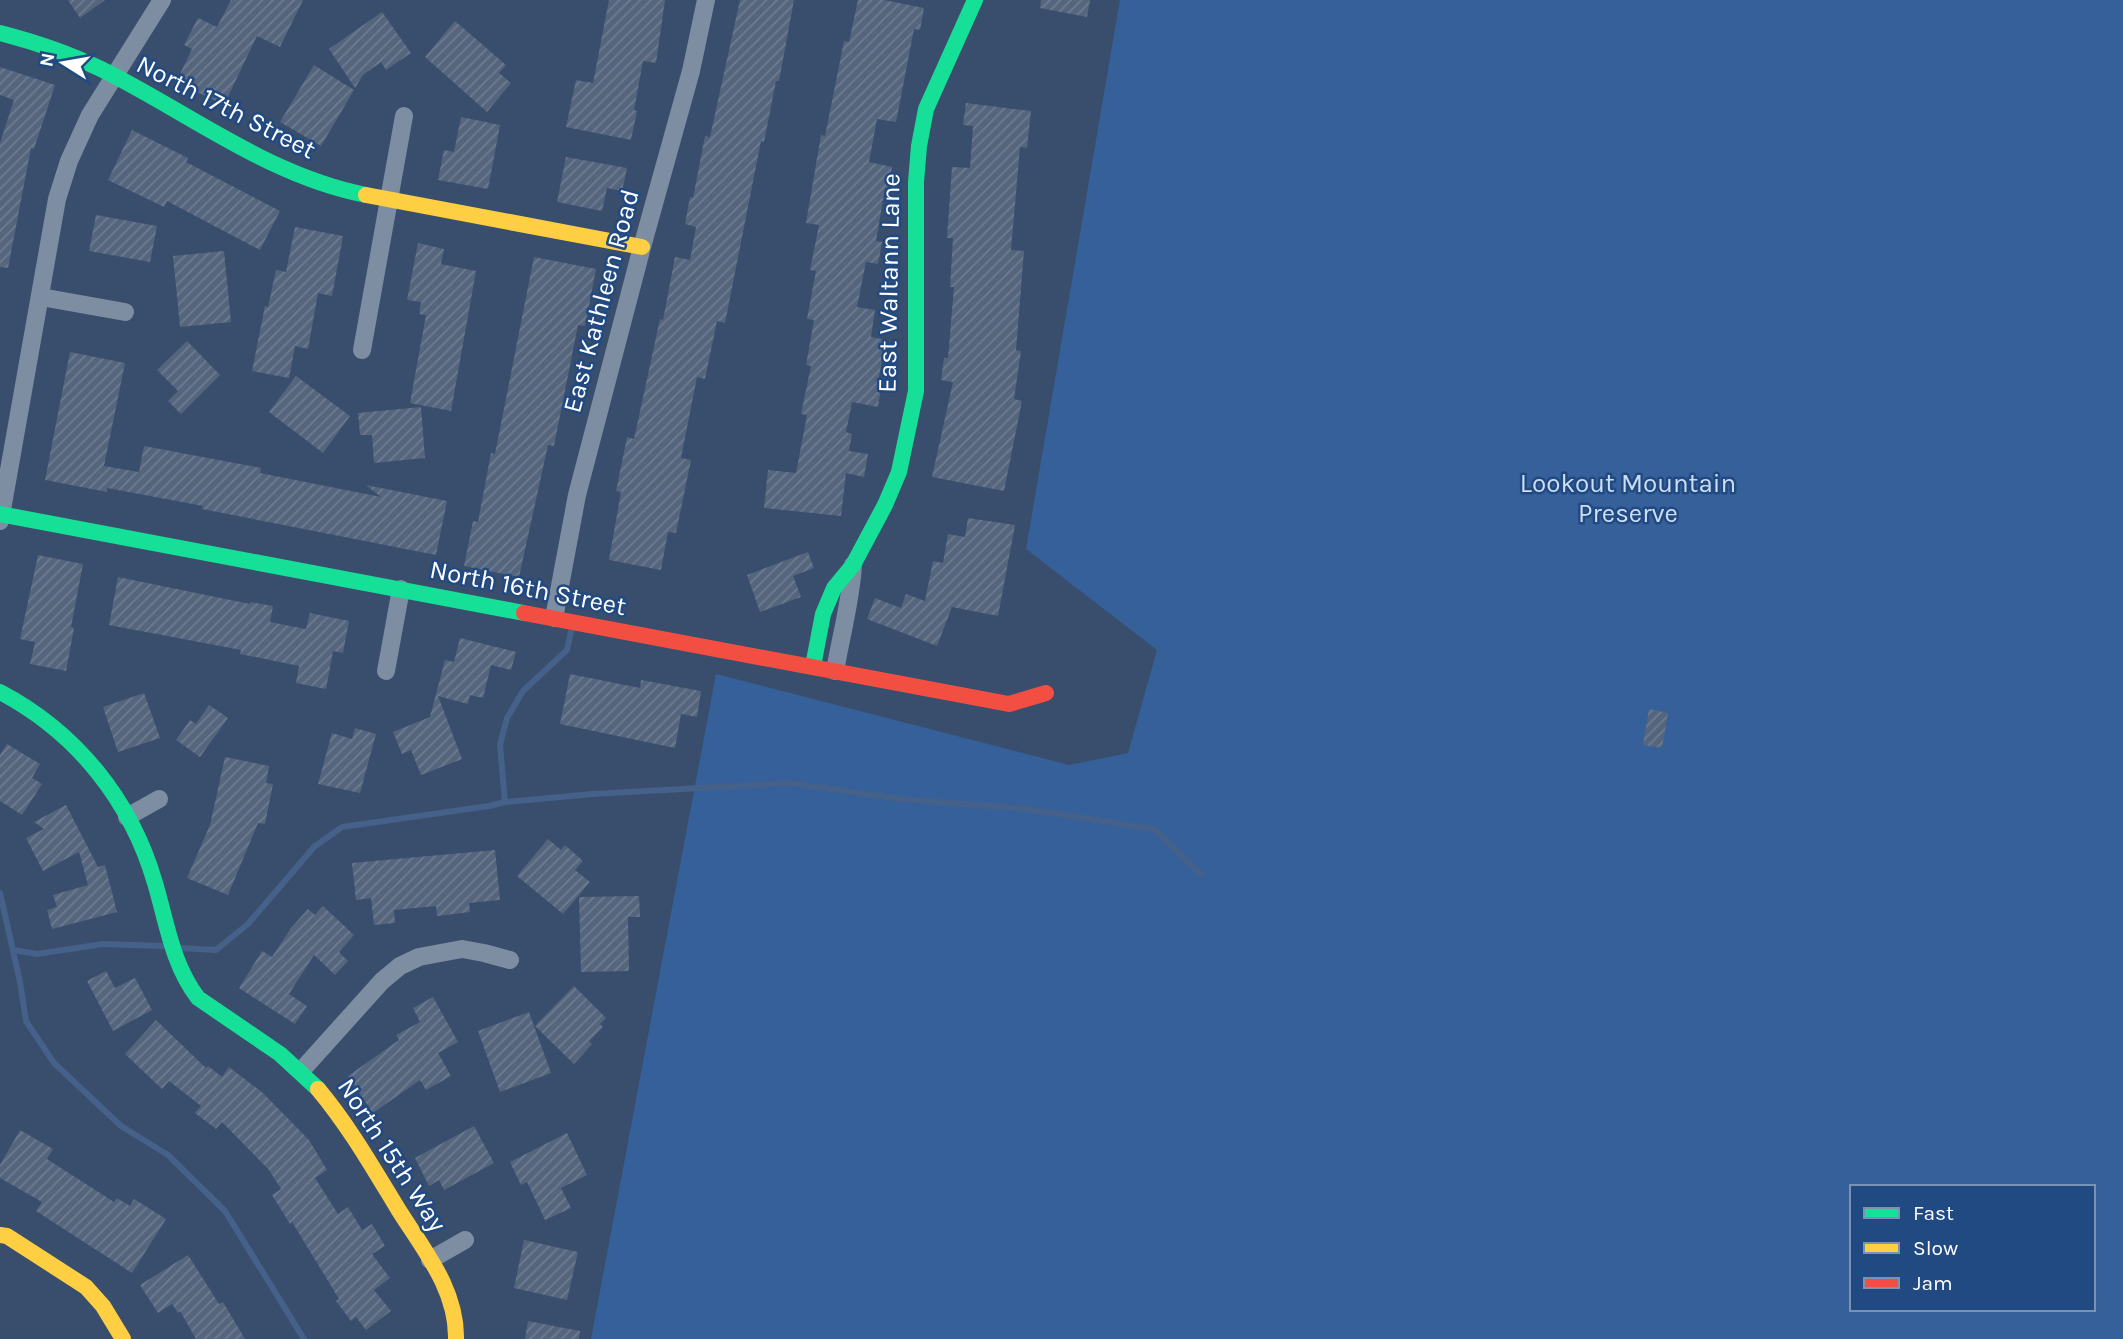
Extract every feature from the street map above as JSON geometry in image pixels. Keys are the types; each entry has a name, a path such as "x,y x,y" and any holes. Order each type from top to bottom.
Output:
{"street":[{"path":"0,516 57,199 69,161 90,115 162,0"},
{"name":"East Kathleen Road","path":"554,618 577,495 691,71 706,0"},
{"name":"East Waltann Lane","path":"813,666 823,614 829,599 834,588 853,565 899,472 916,391 916,182 919,146 926,109 975,0"},
{"name":"North 17th Street","path":"0,33 45,45 114,77 272,164 356,193 642,247"},
{"path":"362,350 404,116"},
{"path":"41,297 125,312"},
{"name":"North 16th Street","path":"0,516 1009,704 1046,693"},
{"name":"East Waltann Lane","path":"835,671 851,591 853,565"},
{"path":"386,671 401,589"},
{"path":"829,599 848,601"},
{"path":"818,639 839,642"},
{"name":"North 15th Way","path":"0,692 22,702 54,727 83,755 127,817 154,879 185,979 198,998 272,1047 328,1099 359,1143 430,1261 465,1240"},
{"path":"127,817 159,799"},
{"path":"301,1072 382,981 400,966 419,957 462,950 510,960"},
{"path":"0,1235 7,1236 86,1287 103,1306 123,1339"},
{"path":"430,1261 444,1284 457,1321 456,1339"}],"green space":[{"name":"Lookout Mountain Preserve","path":"1120,0 2123,0 2123,1339 591,1339 716,674 1069,765 1128,753 1157,650 1026,549"}],"building":[{"path":"68,0 105,0 80,18"},
{"path":"231,0 303,0 280,47 257,36 224,105 176,82 192,49 184,45 198,18 217,27"},
{"path":"609,0 665,0 656,63 643,61 631,140 566,127 576,80 593,83"},
{"path":"740,0 794,0 779,81 776,81 764,142 761,141 725,323 717,321 705,379 697,377 681,458 691,460 676,533 668,532 661,570 609,560 621,492 616,491 627,437 634,439 660,319 663,320 675,257 690,260 696,227 685,224 690,197 693,198 705,136 710,137"},
{"path":"858,0 884,0 924,8 920,30 914,29 896,122 877,119 869,162 892,167 888,189 885,188 876,241 882,242 878,264 866,262 857,307 875,310 871,337 886,340 877,387 881,388 878,407 852,402 846,432 852,434 849,451 868,454 864,477 846,473 841,516 764,508 768,470 796,473 807,415 801,414 811,366 806,365 814,320 807,319 816,271 810,270 819,225 806,223 821,135 825,136 844,41 849,42"},
{"path":"1041,0 1090,0 1087,17 1040,8"},
{"path":"382,12 411,53 386,70 381,62 363,75 355,88 329,49"},
{"path":"455,21 506,65 499,73 511,83 487,112 425,57"},
{"path":"314,65 354,90 321,146 280,122"},
{"path":"0,67 55,85 34,149 31,148 8,268 0,267 0,143 14,100 0,95"},
{"path":"966,103 1031,111 1027,148 1020,147 1011,250 1024,251 1016,350 1021,351 1014,399 1022,401 1004,491 932,477 953,382 941,380 944,358 948,358 954,287 950,287 953,238 947,238 952,167 970,168 973,126 963,125"},
{"path":"461,117 500,125 488,189 438,180 444,150 454,152"},
{"path":"132,130 188,158 186,162 280,211 260,250 167,201 164,207 108,180"},
{"path":"566,157 627,168 622,191 607,188 602,211 557,202"},
{"path":"96,215 157,226 150,262 89,251"},
{"path":"295,227 343,236 332,296 318,293 308,349 295,346 289,378 252,371 265,306 268,307 276,270 286,272"},
{"path":"418,243 444,249 441,264 476,271 451,411 410,403 426,315 419,314 421,302 407,300"},
{"path":"224,251 231,322 180,327 173,256"},
{"path":"534,257 596,269 585,326 578,325 554,446 548,445 519,577 464,566 473,521 478,522 491,453 495,454"},
{"path":"187,341 220,375 181,414 168,401 178,391 157,370"},
{"path":"70,352 125,363 104,466 139,472 144,446 261,468 260,473 381,497 366,485 447,501 436,555 202,509 203,506 107,488 107,492 45,480"},
{"path":"296,376 350,416 323,453 269,412"},
{"path":"421,407 425,458 374,463 372,435 360,435 358,413"},
{"path":"968,518 1015,525 998,616 952,607 937,646 867,619 875,598 901,608 906,594 925,601 933,561 943,563 948,534 965,537"},
{"path":"808,552 814,568 793,576 801,597 760,612 747,575"},
{"path":"38,555 83,564 66,671 30,664 35,642 20,639"},
{"path":"118,577 250,604 273,606 270,622 306,629 310,613 349,621 343,653 333,651 326,689 296,683 299,666 240,654 241,650 109,625"},
{"path":"460,638 516,652 511,670 491,665 483,698 470,695 468,704 438,696 462,759 421,775 411,750 402,754 393,732 430,717 445,660 454,662"},
{"path":"570,674 640,688 641,680 701,691 697,717 681,714 675,748 560,724"},
{"path":"144,693 160,738 118,752 103,707"},
{"path":"209,705 228,718 200,757 176,740 190,720 196,724"},
{"path":"1649,709 1668,713 1662,748 1643,745"},
{"path":"355,728 376,734 360,793 318,784 332,733 352,739"},
{"path":"7,744 40,764 32,778 42,784 22,815 0,801 0,755"},
{"path":"225,757 269,766 266,783 273,784 265,824 258,823 228,895 187,878 210,825"},
{"path":"66,805 98,867 105,865 117,912 52,929 47,910 57,907 53,895 88,885 79,852 43,871 26,838 44,829 34,822"},
{"path":"548,839 561,850 565,845 583,861 575,870 590,882 563,914 517,876"},
{"path":"495,850 500,900 469,903 470,912 437,916 436,906 394,910 395,923 374,925 371,898 356,900 352,863"},
{"path":"639,896 640,917 628,917 629,971 581,972 579,897"},
{"path":"323,906 354,935 339,952 348,961 335,975 314,955 289,994 307,1006 295,1024 239,988 262,951 272,957 291,928 308,909 315,915"},
{"path":"106,971 115,988 135,978 152,1010 113,1031 87,981"},
{"path":"574,986 606,1018 600,1024 603,1027 589,1041 592,1044 574,1064 535,1026"},
{"path":"433,997 458,1042 438,1053 451,1076 426,1090 420,1080 373,1113 348,1076 399,1040 396,1035 420,1022 413,1008"},
{"path":"529,1012 551,1073 500,1092 478,1031"},
{"path":"156,1020 206,1068 208,1066 222,1077 229,1067 263,1093 309,1140 327,1170 315,1178 338,1214 348,1207 362,1230 372,1224 385,1246 372,1254 390,1278 374,1290 391,1311 366,1330 356,1317 351,1321 336,1301 339,1299 292,1222 290,1224 272,1195 281,1189 269,1170 222,1122 216,1129 195,1113 201,1106 169,1081 162,1089 125,1054"},
{"path":"474,1126 494,1163 444,1190 439,1180 429,1186 415,1158"},
{"path":"20,1130 53,1149 47,1159 114,1202 117,1198 130,1206 134,1199 166,1219 132,1273 36,1211 42,1202 0,1178 0,1165"},
{"path":"567,1133 587,1175 561,1188 571,1208 545,1220 527,1182 521,1185 510,1162"},
{"path":"524,1240 578,1252 567,1300 514,1288"},
{"path":"188,1255 219,1304 223,1302 245,1339 196,1339 180,1311 178,1313 172,1304 158,1313 140,1285"},
{"path":"528,1321 580,1331 579,1339 525,1339"}],"waterway":[{"path":"505,802 500,745 507,718 523,691 567,650 572,627"},
{"path":"180,948 216,950 248,924 314,847 342,827 505,802 593,794 790,783 900,799 1026,809 1154,829 1201,875"},
{"path":"0,893 26,1021 54,1063 121,1126 168,1155 225,1211 304,1339"},
{"path":"13,950 37,954 103,944 166,946"}],"traffic: fast":[{"path":"813,666 823,614 834,588 853,565 899,472 916,391 916,182 919,146 926,109 975,0"},
{"path":"0,33 51,48 101,69 229,141 295,173 366,195"},
{"path":"0,514 524,613"},
{"path":"0,692 53,727 97,771 115,797 145,853 176,957 198,998 280,1054 318,1089"}],"traffic: slow":[{"path":"366,195 642,247"},
{"path":"318,1089 360,1148 437,1270 451,1303 456,1339"},
{"path":"0,1235 7,1236 86,1287 103,1306 123,1339"}],"traffic: jam":[{"path":"524,613 1009,704 1046,693"}]}
